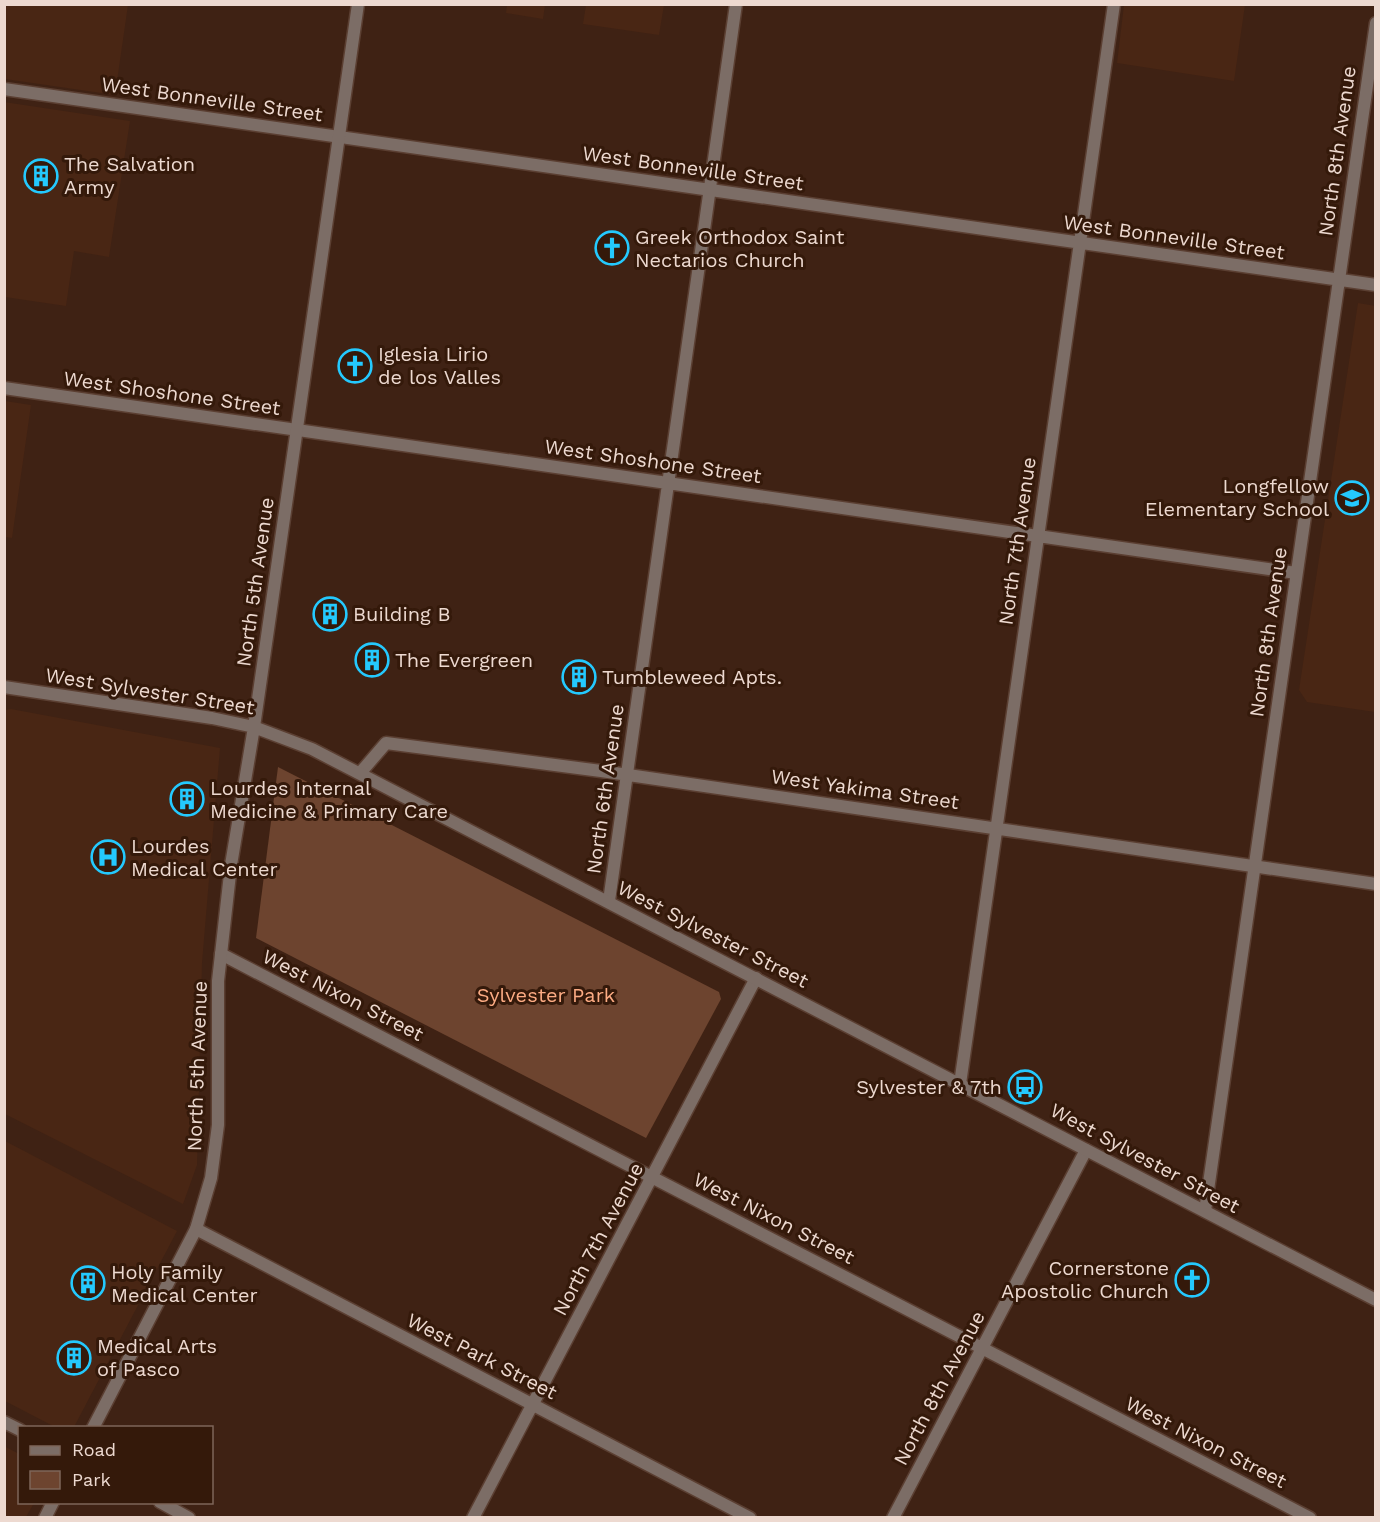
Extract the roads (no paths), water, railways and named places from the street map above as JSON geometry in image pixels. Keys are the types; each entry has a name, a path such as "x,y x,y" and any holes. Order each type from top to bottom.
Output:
{"street":[{"name":"North 5th Avenue","path":"94,1426 196,1229 211,1179 218,1125 221,954 231,865 254,727 358,4"},
{"name":"North 6th Avenue","path":"609,901 736,4"},
{"name":"North 7th Avenue","path":"960,1084 1114,4"},
{"name":"North 8th Avenue","path":"1205,1211 1376,23"},
{"name":"West Bonneville Street","path":"4,89 1376,285"},
{"name":"West Shoshone Street","path":"4,388 1296,573"},
{"name":"West Sylvester Street","path":"4,687 212,718 254,727 312,749 361,772 1376,1300"},
{"name":"West Yakima Street","path":"361,772 386,743 627,774 1376,884"},
{"name":"West Nixon Street","path":"221,954 1310,1518"},
{"name":"North 7th Avenue","path":"473,1518 756,978"},
{"name":"North 8th Avenue","path":"893,1518 1086,1150"},
{"name":"West Park Street","path":"196,1229 750,1518"},
{"path":"4,1422 18,1429"},
{"path":"45,1518 52,1504"},
{"path":"162,1504 189,1518"}],"place":[{"name":"The Salvation Army","path":"41,176"},
{"name":"Greek Orthodox Saint Nectarios Church","path":"612,248"},
{"name":"Iglesia Lirio de los Valles","path":"355,366"},
{"name":"Longfellow Elementary School","path":"1352,498"},
{"name":"Building B","path":"330,614"},
{"name":"The Evergreen","path":"372,660"},
{"name":"Tumbleweed Apts.","path":"579,677"},
{"name":"Lourdes Internal Medicine & Primary Care","path":"187,799"},
{"name":"Lourdes Medical Center","path":"108,857"},
{"name":"Sylvester & 7th","path":"1025,1087"},
{"name":"Cornerstone Apostolic Church","path":"1192,1280"},
{"name":"Holy Family Medical Center","path":"88,1283"},
{"name":"Medical Arts of Pasco","path":"74,1358"}],"park label":[{"name":"Sylvester Park","path":"546,995"}]}
